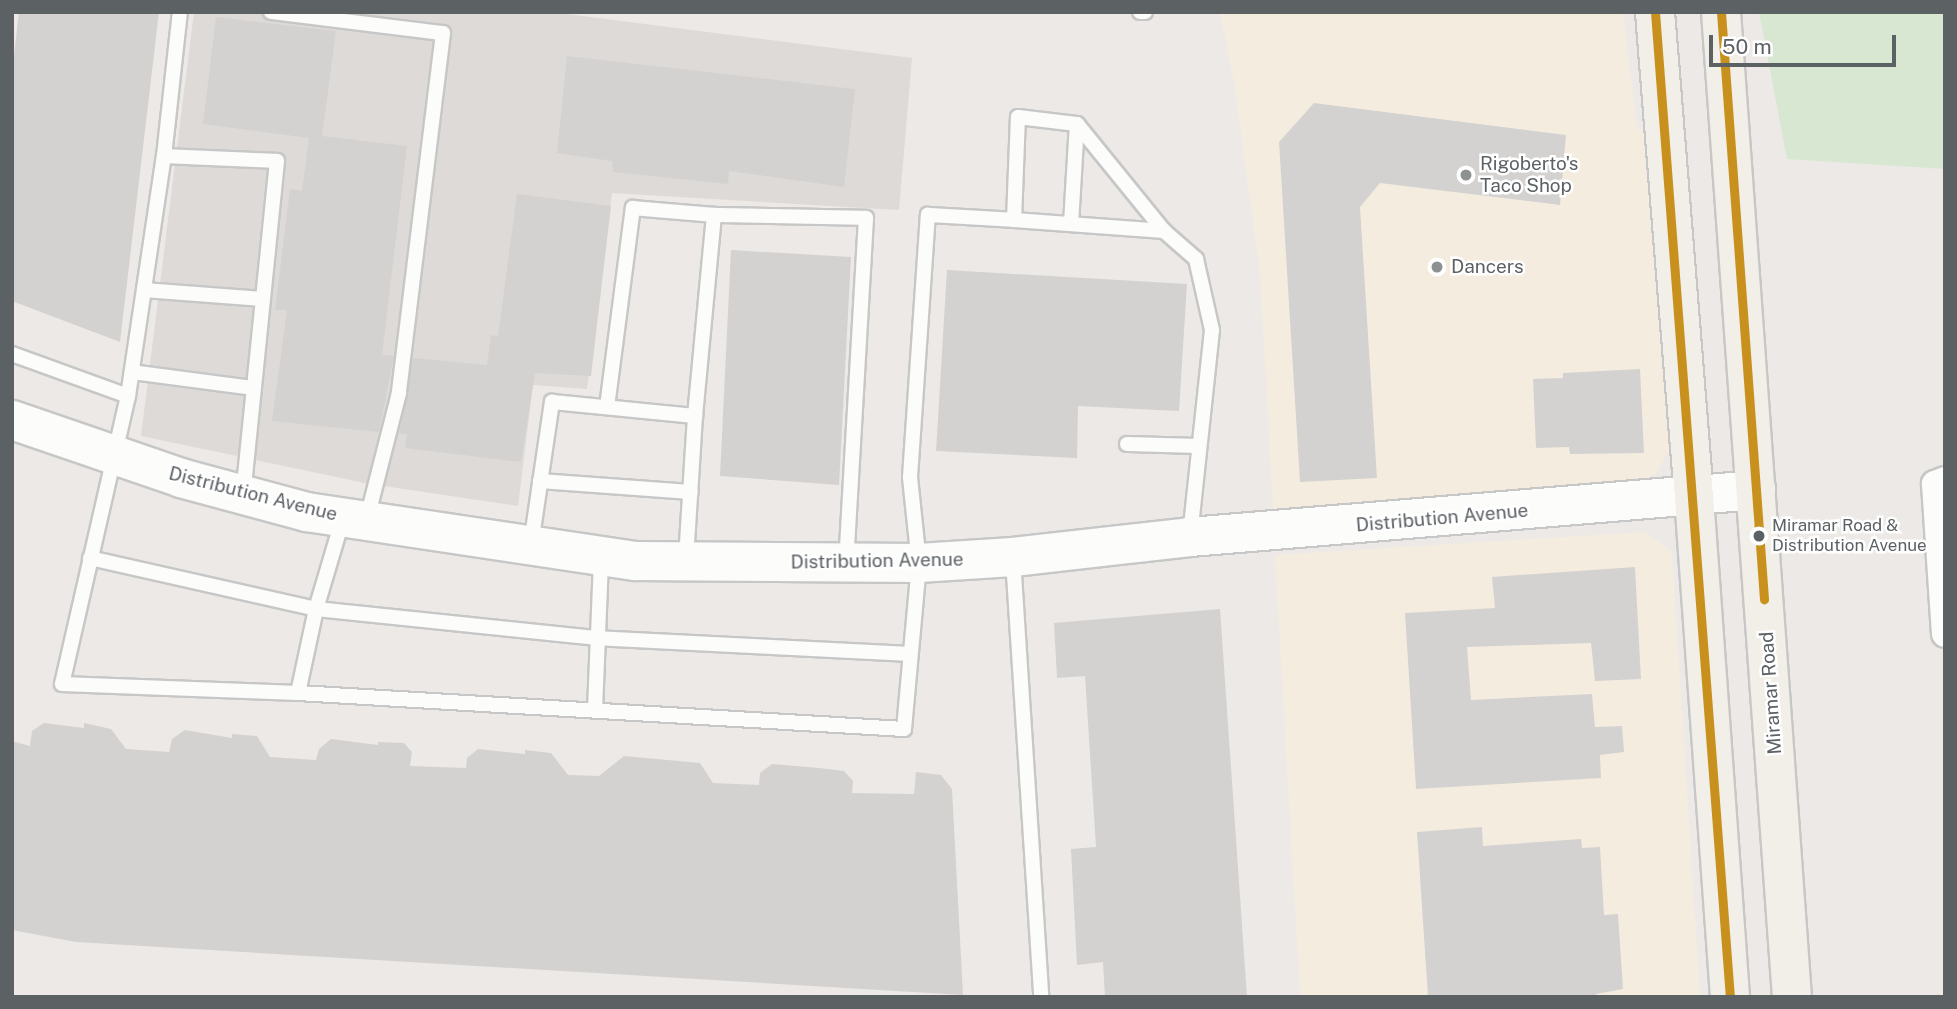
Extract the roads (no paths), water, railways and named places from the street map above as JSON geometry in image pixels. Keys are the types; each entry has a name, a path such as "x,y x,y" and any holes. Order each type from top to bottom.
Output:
{"main road":[{"path":"1655,12 1730,997"},
{"name":"Miramar Road","path":"1721,12 1792,997"}],"street":[{"name":"Distribution Avenue","path":"12,421 243,495 307,512 635,561 919,563 1013,557 1190,537 1756,490"},
{"path":"1945,480 1935,484 1945,634"}],"lane":[{"path":"180,12 164,156 128,396 62,684 298,693 904,729 919,563 910,477 928,215 1164,231"},
{"path":"271,12 443,33 399,393 355,519 316,609 298,693"},
{"path":"1014,220 1018,117 1077,124 1164,231 1196,259 1212,330 1190,537"},
{"path":"1071,224 1077,124"},
{"path":"164,156 277,161 243,495"},
{"path":"607,407 633,208 714,215 866,218 845,563"},
{"path":"686,561 695,416 714,215"},
{"path":"144,290 263,299"},
{"path":"12,354 128,396"},
{"path":"132,372 254,388"},
{"path":"531,545 552,402 695,416"},
{"path":"1127,444 1199,446"},
{"path":"540,481 691,492"},
{"path":"595,710 596,638 602,555"},
{"path":"1013,557 1041,997"},
{"path":"90,558 316,609 596,638 909,654"}],"place":[{"name":"Rigoberto's Taco Shop","path":"1466,175"},
{"name":"Dancers","path":"1437,267"},
{"name":"Miramar Road & Distribution Avenue","path":"1759,536"}]}
